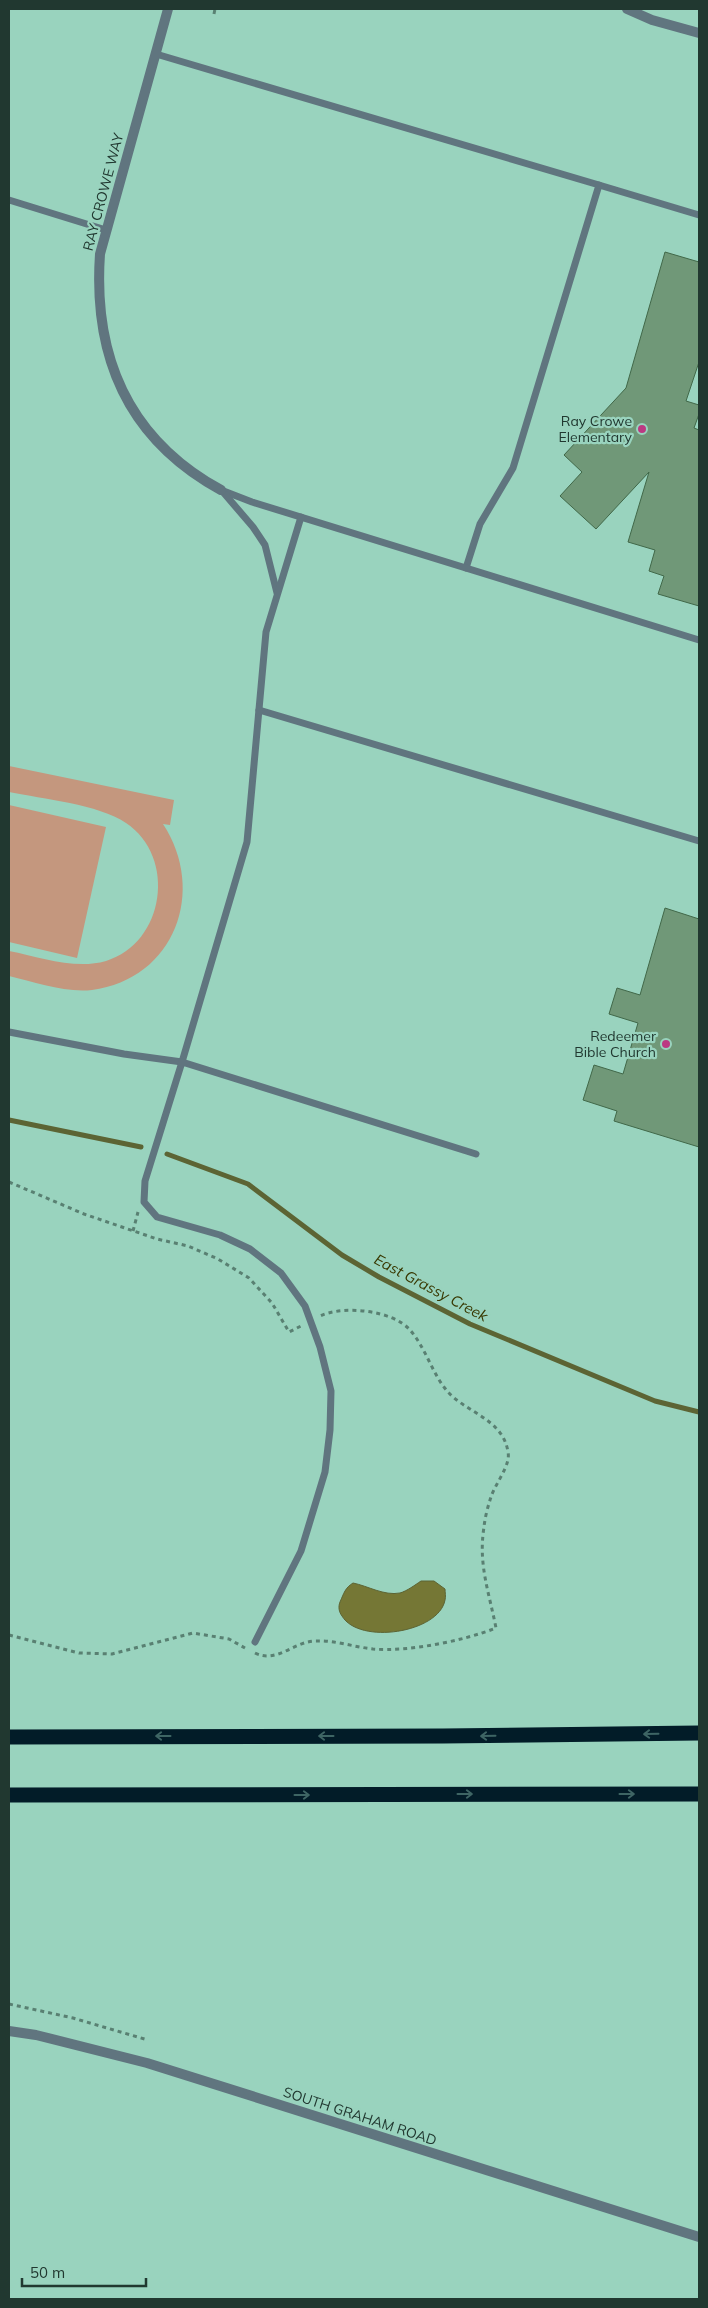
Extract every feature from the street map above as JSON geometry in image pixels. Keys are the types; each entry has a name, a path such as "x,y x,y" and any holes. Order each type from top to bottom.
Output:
{"highway":[{"path":"9,1737 443,1736 699,1733"},
{"path":"9,1795 699,1794"},
{"path":"9,1801 273,1795"}],"street":[{"name":"RAY CROWE WAY","path":"168,9 106,230 100,254 98,285 104,339 118,383 149,431 166,451 186,469 220,490"},
{"path":"627,9 652,20 699,33"},
{"name":"SOUTH GRAHAM ROAD","path":"9,2031 36,2035 147,2063 699,2237"}],"lane":[{"path":"156,54 699,215"},
{"path":"466,568 480,524 513,468 599,185"},
{"path":"9,200 106,230"},
{"path":"220,490 301,518 699,640"},
{"path":"220,490 245,517 265,545 277,594"},
{"path":"255,1642 301,1550 325,1472 330,1430 331,1391 320,1347 305,1306 281,1273 250,1249 220,1235 157,1217 144,1202 145,1181 247,842 265,641 277,594 301,518"},
{"path":"258,710 699,841"},
{"path":"9,1032 124,1054 182,1062 476,1154"}],"path":[{"path":"214,14 215,9"},
{"path":"9,1182 56,1203 133,1231 188,1246 218,1259 249,1278 272,1303 289,1332 324,1314 363,1309 388,1316 409,1329 448,1392 491,1422 504,1439 508,1452 508,1463 500,1475 491,1496 484,1527 482,1556 486,1588 496,1628 479,1634 430,1645 375,1649 316,1641 301,1643 272,1657 262,1656 229,1640 193,1633 112,1654 79,1653 9,1635"},
{"path":"133,1231 138,1212 144,1202"},
{"path":"9,2004 73,2018 148,2040"}],"shaded area":[{"path":"9,766 174,800 170,825 163,824 176,850 182,877 182,903 175,928 163,950 144,969 121,982 82,991 40,984 9,976 9,951 58,962 82,964 106,961 126,951 141,937 152,918 157,898 158,877 153,856 142,838 126,823 114,816 86,807 9,792"},
{"path":"9,805 106,827 77,958 9,942"},
{"path":"421,1581 434,1581 445,1589 445,1599 440,1611 429,1620 414,1627 398,1631 380,1632 364,1630 351,1625 340,1613 340,1602 346,1589 353,1583 394,1594 405,1591"}],"building":[{"name":"Ray Crowe Elementary","path":"665,252 699,262 699,362 686,401 699,405 699,414 694,428 699,430 699,606 658,594 664,576 649,571 655,550 628,542 649,472 596,529 560,496 582,472 564,455 626,388"},
{"name":"Redeemer Bible Church","path":"665,908 699,919 699,1147 614,1121 617,1111 583,1100 594,1065 623,1074 638,1023 609,1014 617,988 640,995"}],"waterway":[{"name":"East Grassy Creek","path":"9,1120 141,1147"},
{"name":"East Grassy Creek","path":"167,1154 248,1184 342,1255 379,1277 470,1324 655,1401 699,1412"}],"place":[{"name":"Ray Crowe Elementary","path":"642,429"},
{"name":"Redeemer Bible Church","path":"666,1044"}]}
